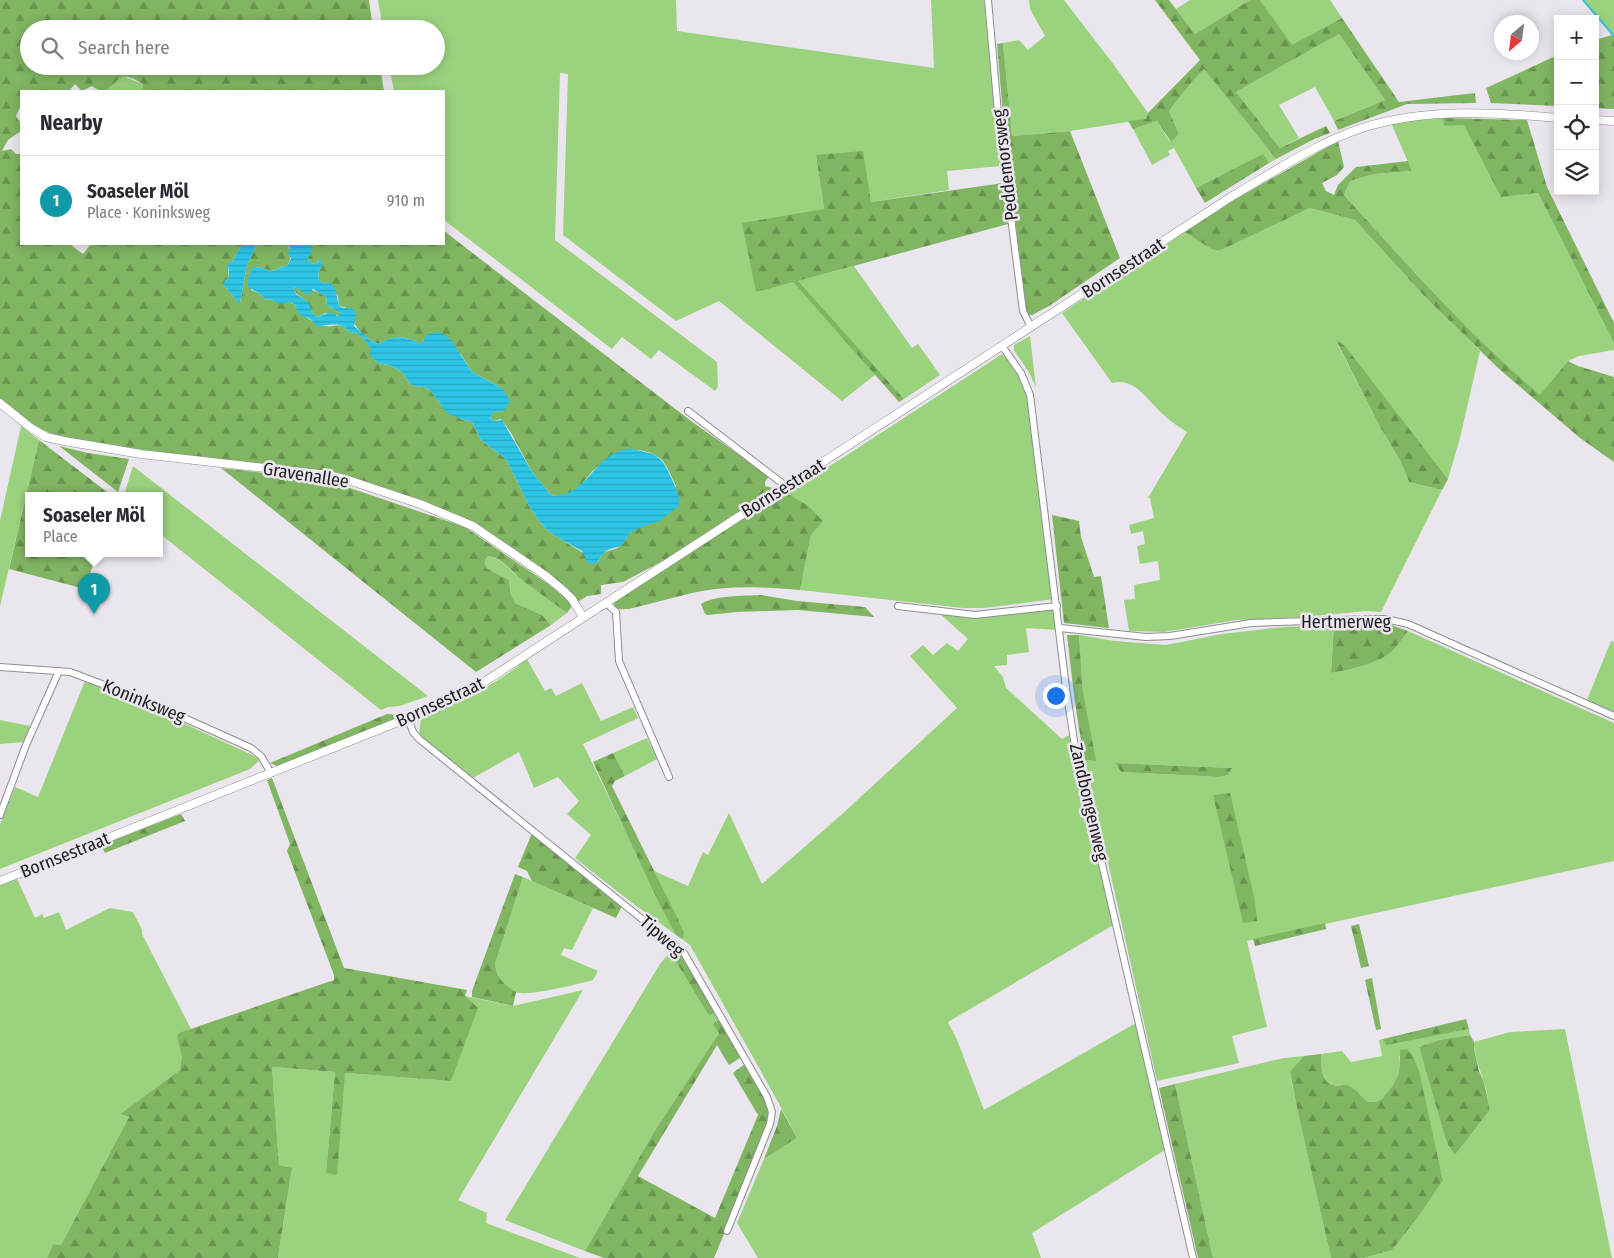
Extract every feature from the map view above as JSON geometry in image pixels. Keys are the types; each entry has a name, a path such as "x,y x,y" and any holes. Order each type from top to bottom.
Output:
{"street":[{"name":"Peddemorsweg","path":"988,0 999,124 1023,311 1031,327"},
{"name":"Bornsestraat","path":"0,881 408,718 478,686 738,516 787,487 1234,194 1285,165 1335,140 1389,121 1441,114 1465,113 1554,118"},
{"path":"1599,120 1614,121"},
{"name":"Zandbongenweg","path":"1002,346 1021,373 1030,395 1075,747 1193,1258"},
{"name":"Gravenallee","path":"0,403 31,428 46,437 141,454 328,475 420,504 481,531 546,576 568,595 584,617"},
{"path":"688,411 787,487"},
{"path":"606,603 616,612 619,661 669,777"},
{"path":"898,606 975,615 1057,606"},
{"name":"Hertmerweg","path":"1060,628 1146,637 1170,636 1251,624 1386,619 1408,624 1614,716"},
{"name":"Koninksweg","path":"0,667 70,672 142,699 251,748 261,756 271,773"},
{"path":"0,814 26,745 59,671"},
{"name":"Tipweg","path":"408,718 419,739 684,953 766,1097 772,1112 770,1124 727,1231"}],"green space":[{"path":"0,0 369,0 372,20 20,20 20,75 381,75 384,90 142,90 143,84 130,78 122,77 107,90 98,90 92,86 81,90 75,84 70,90 20,90 20,107 16,116 20,122 20,132 8,140 2,151 11,149 16,154 20,154 20,245 71,245 83,254 90,245 242,245 233,261 229,264 229,278 225,281 224,286 240,303 247,265 257,245 288,245 291,254 288,265 272,271 257,267 251,290 259,293 265,299 290,302 307,318 320,325 340,325 349,332 360,335 372,349 370,354 378,363 389,365 402,372 410,384 430,390 442,406 461,419 472,422 481,440 506,459 529,506 548,531 598,562 605,552 616,549 635,529 658,522 676,486 668,468 661,459 647,452 629,451 597,467 573,492 560,496 551,495 532,472 511,433 501,419 494,421 490,417 494,412 504,411 500,387 472,372 455,348 424,339 421,345 400,337 378,344 371,341 361,333 345,307 339,306 338,296 328,282 324,284 318,279 322,266 319,258 318,262 313,264 307,259 311,245 445,245 445,232 691,421 769,476 765,486 776,489 727,519 687,548 623,582 601,585 601,594 587,596 578,602 567,588 473,522 461,516 335,474 107,447 58,437 31,424 0,399"},
{"path":"378,0 676,0 677,31 934,68 931,0 984,0 1001,166 947,171 949,190 871,202 816,156 824,209 793,282 876,374 842,401 719,301 676,321 563,235 568,74 560,73 555,240 717,362 718,387 715,391 659,350 651,359 622,337 612,349 445,221 445,90 394,90 391,75 445,75 445,20 381,20"},
{"path":"1029,0 1064,0 1148,113 1146,119 1070,131 1012,136 1003,43 1019,40 1028,50 1045,36 1030,9"},
{"path":"1155,0 1169,0 1195,34 1250,0 1260,0 1292,45 1342,18 1399,102 1475,93 1476,103 1407,104 1338,130 1334,121 1385,100 1339,34 1236,92 1280,148 1326,126 1330,133 1314,139 1276,159 1204,69 1169,111 1179,134 1171,142 1157,121 1133,129 1128,121 1146,119 1148,113 1200,60"},
{"path":"1190,0 1250,0 1195,34 1176,9"},
{"path":"1260,0 1330,0 1342,18 1292,46"},
{"path":"1583,0 1614,0 1614,36 1599,19 1599,15 1595,15"},
{"path":"1339,34 1385,100 1334,121 1315,87 1279,105 1299,138 1280,148 1236,92"},
{"path":"1614,36 1614,109 1599,108 1599,39"},
{"path":"1003,43 1012,136 1070,131 1120,258 1049,306 1032,315 1027,315 1005,138 997,44"},
{"path":"1554,57 1554,106 1491,103 1486,88"},
{"path":"1204,69 1276,159 1269,163 1262,155 1196,188 1174,148 1168,151 1170,155 1152,165 1133,129 1157,121 1170,142 1179,134 1169,111"},
{"path":"125,77 143,84 142,90 105,90"},
{"path":"1443,118 1445,126 1464,124 1501,196 1538,193 1614,343 1614,350 1579,356 1568,361 1540,396 1463,324 1344,195 1350,181 1374,174 1412,171 1391,123"},
{"path":"1443,118 1527,120 1547,187 1614,323 1614,343 1538,193 1501,197 1464,125 1444,126"},
{"path":"1338,141 1344,167 1337,175 1322,183 1326,191 1334,195 1338,185 1356,167 1408,161 1412,171 1374,174 1350,181 1344,195 1463,324 1540,395 1568,361 1614,377 1614,462 1580,438 1498,368 1426,298 1355,220 1310,208 1219,251 1211,249 1185,232 1237,198"},
{"path":"863,151 871,202 1003,183 1008,224 798,281 904,399 899,402 793,282 756,292 742,223 824,209 816,155"},
{"path":"1263,154 1269,163 1205,203 1196,188"},
{"path":"1310,208 1355,220 1426,298 1480,351 1460,438 1448,479 1345,347 1336,341 1379,425 1401,462 1409,482 1442,490 1381,612 1366,611 1305,617 1237,620 1164,632 1129,631 1124,600 1135,599 1134,585 1160,580 1158,561 1140,564 1137,546 1145,544 1143,531 1131,534 1129,525 1154,518 1150,498 1148,498 1187,432 1169,420 1135,387 1120,382 1112,383 1062,313 1185,232 1211,249 1219,251"},
{"path":"854,266 912,348 918,344 940,375 904,399 797,281"},
{"path":"295,287 313,291 326,297 327,305 340,313 340,316 326,313 317,317 312,313 308,303 296,293"},
{"path":"1030,336 1036,388 1030,374 1014,350 1014,345"},
{"path":"1336,340 1345,346 1448,479 1442,490 1409,482 1401,462 1379,425"},
{"path":"1002,354 1027,385 1054,599 984,608 963,608 800,590 811,535 786,493"},
{"path":"21,426 39,440 27,492 25,492 25,500 0,606 0,521"},
{"path":"39,440 107,492 27,492"},
{"path":"59,446 88,453 129,459 118,492"},
{"path":"133,466 428,696 400,706 381,710 163,536 163,492 125,492"},
{"path":"221,468 318,479 335,483 465,527 563,594 572,606 567,613 523,581 503,562 488,556 485,560 486,568 509,580 511,595 515,603 542,615 551,625 476,672"},
{"path":"808,474 811,478 786,493 807,505 823,521 811,535 800,590 733,588 706,590 629,609 620,609 615,606 616,600 776,497"},
{"path":"25,500 25,557 96,557 85,589 9,569"},
{"path":"1052,515 1079,521 1081,537 1094,577 1101,576 1109,628 1064,623"},
{"path":"488,556 503,563 523,581 567,613 551,625 542,615 515,603 512,600 509,580 486,568 485,560"},
{"path":"761,595 797,601 865,607 874,617 798,610 708,615 705,614 701,604 721,597"},
{"path":"1055,609 1058,630 1026,628 1029,652 1007,655 1007,665 994,666 1003,677 1006,688 1062,739 1069,735 1077,779 1115,924 948,1022 957,1040 984,1110 1136,1023 1165,1150 1032,1233 1041,1258 758,1258 737,1223 764,1159 797,1138 690,945 682,939 683,932 654,871 688,886 703,852 708,855 729,813 762,884 840,816 957,708 910,656 923,645 933,655 947,643 958,651 968,639 939,613 976,618"},
{"path":"1388,624 1408,631 1388,655 1372,663 1331,673 1334,625"},
{"path":"1334,625 1331,673 1372,663 1388,655 1408,631 1614,723 1614,861 1247,941 1267,1027 1232,1036 1239,1063 1157,1081 1085,760 1095,761 1083,692 1079,635 1115,641 1166,645 1222,634 1284,627","holes":["1117,763 1232,768 1228,775 1219,777 1121,772"]},
{"path":"1067,635 1079,635 1083,692 1096,761 1085,760"},
{"path":"1611,641 1614,642 1614,712 1587,700"},
{"path":"527,659 545,691 551,688 556,696 582,683 601,721 633,707 638,718 583,744 676,935 575,858 591,835 567,814 579,801 558,777 534,788 519,752 473,778 419,735 421,717 476,692 515,669"},
{"path":"85,681 114,691 261,759 250,769 0,869 0,825 15,787 38,797"},
{"path":"387,714 405,715 277,766 270,763"},
{"path":"0,720 30,726 24,742 0,744"},
{"path":"647,738 657,759 625,776 613,753"},
{"path":"613,753 625,776 615,781 612,786 677,917 684,933 682,939 676,935 659,903 593,762"},
{"path":"1116,763 1232,768 1228,775 1219,777 1121,772"},
{"path":"272,778 344,968 467,990 465,996 478,1008 451,1081 345,1073 337,1175 326,1173 335,1072 272,1067 279,1165 292,1168 278,1258 47,1258 53,1244 61,1245 129,1117 120,1114 180,1070 182,1057 177,1036 179,1033 334,980 334,975 287,851 290,844 267,780"},
{"path":"1230,793 1255,901 1257,921 1243,923 1213,795"},
{"path":"181,814 185,821 105,853 101,845"},
{"path":"532,833 623,904 616,918 532,881 527,871 518,867"},
{"path":"515,874 523,877 495,964 497,973 502,981 516,992 513,1006 472,997 472,991"},
{"path":"523,877 593,908 572,950 564,948 561,955 598,971 593,980 531,993 515,992 502,981 497,973 495,964"},
{"path":"17,879 35,918 42,914 44,918 59,912 66,930 110,908 133,912 142,930 142,934 191,1029 177,1036 183,1057 180,1070 120,1114 129,1117 61,1245 53,1244 47,1258 0,1258 0,885"},
{"path":"1325,923 1326,929 1255,946 1253,939"},
{"path":"1359,924 1369,966 1361,968 1351,926"},
{"path":"675,946 716,1012 709,1016 670,952"},
{"path":"670,952 709,1016 716,1012 721,1019 719,1033 654,1132 585,1251 505,1220 660,964"},
{"path":"1372,978 1381,1029 1376,1030 1365,980"},
{"path":"583,990 458,1200 487,1213 486,1223 580,1258 278,1258 292,1169 279,1165 272,1067 335,1072 326,1173 345,1073 451,1081 465,996 513,1006"},
{"path":"721,1019 743,1056 729,1065 717,1045 638,1176 715,1218 758,1115 733,1073 746,1063 769,1105 770,1123 714,1258 604,1258 585,1251 654,1132 719,1033 713,1024"},
{"path":"1466,1019 1469,1029 1386,1045 1383,1039"},
{"path":"1469,1029 1470,1035 1439,1040 1419,1047 1444,1134 1448,1145 1455,1155 1490,1110 1474,1042 1510,1032 1565,1029 1612,1258 1364,1258 1392,1250 1419,1216 1443,1179 1417,1066 1399,1056 1399,1073 1393,1085 1382,1099 1376,1102 1368,1102 1352,1087 1333,1085 1326,1080 1322,1072 1321,1054 1342,1051 1351,1062 1382,1056 1379,1040 1383,1039 1386,1044"},
{"path":"1470,1035 1474,1042 1479,1071 1484,1082 1490,1110 1455,1155 1448,1145 1444,1134 1419,1047 1439,1040"},
{"path":"1407,1049 1413,1056 1419,1071 1443,1180 1419,1216 1392,1250 1364,1258 1331,1258 1290,1072 1304,1056 1321,1054 1322,1072 1329,1083 1347,1085 1368,1102 1376,1102 1382,1099 1393,1085 1399,1073 1400,1050"},
{"path":"1304,1056 1290,1073 1331,1258 1213,1258 1175,1084 1284,1058"},
{"path":"1175,1084 1213,1258 1198,1258 1159,1088"},
{"path":"781,1109 797,1138 764,1159 777,1126"}],"water":[{"path":"242,245 257,245 247,265 240,303 238,303 223,283 229,278 228,264 233,261"},
{"path":"288,245 311,245 312,253 307,259 313,264 318,262 320,257 322,266 318,279 324,284 328,282 331,284 336,292 339,306 354,310 356,313 354,326 370,340 378,344 399,337 421,344 428,334 440,332 451,340 472,372 500,387 505,392 510,401 504,411 494,412 490,417 494,421 502,420 532,472 551,495 563,494 574,490 608,457 618,451 632,449 653,454 662,461 676,488 679,506 658,522 631,532 621,546 606,551 595,564 588,563 582,551 548,531 539,521 529,506 506,459 481,440 472,422 447,413 430,390 410,384 402,372 389,365 378,363 369,354 371,349 359,335 349,332 338,325 318,327 309,318 298,313 295,305 291,302 280,304 265,299 259,293 249,288 247,281 253,267 272,271 288,265 291,258 288,254 290,248","holes":["294,288 308,295 313,289 326,297 327,305 340,313 340,315 337,316 331,312 317,317 312,313 309,303 296,294"]}],"waterway":[{"path":"1583,0 1614,36"}],"place":[{"name":"Soaseler Möl","path":"94,614"}]}
